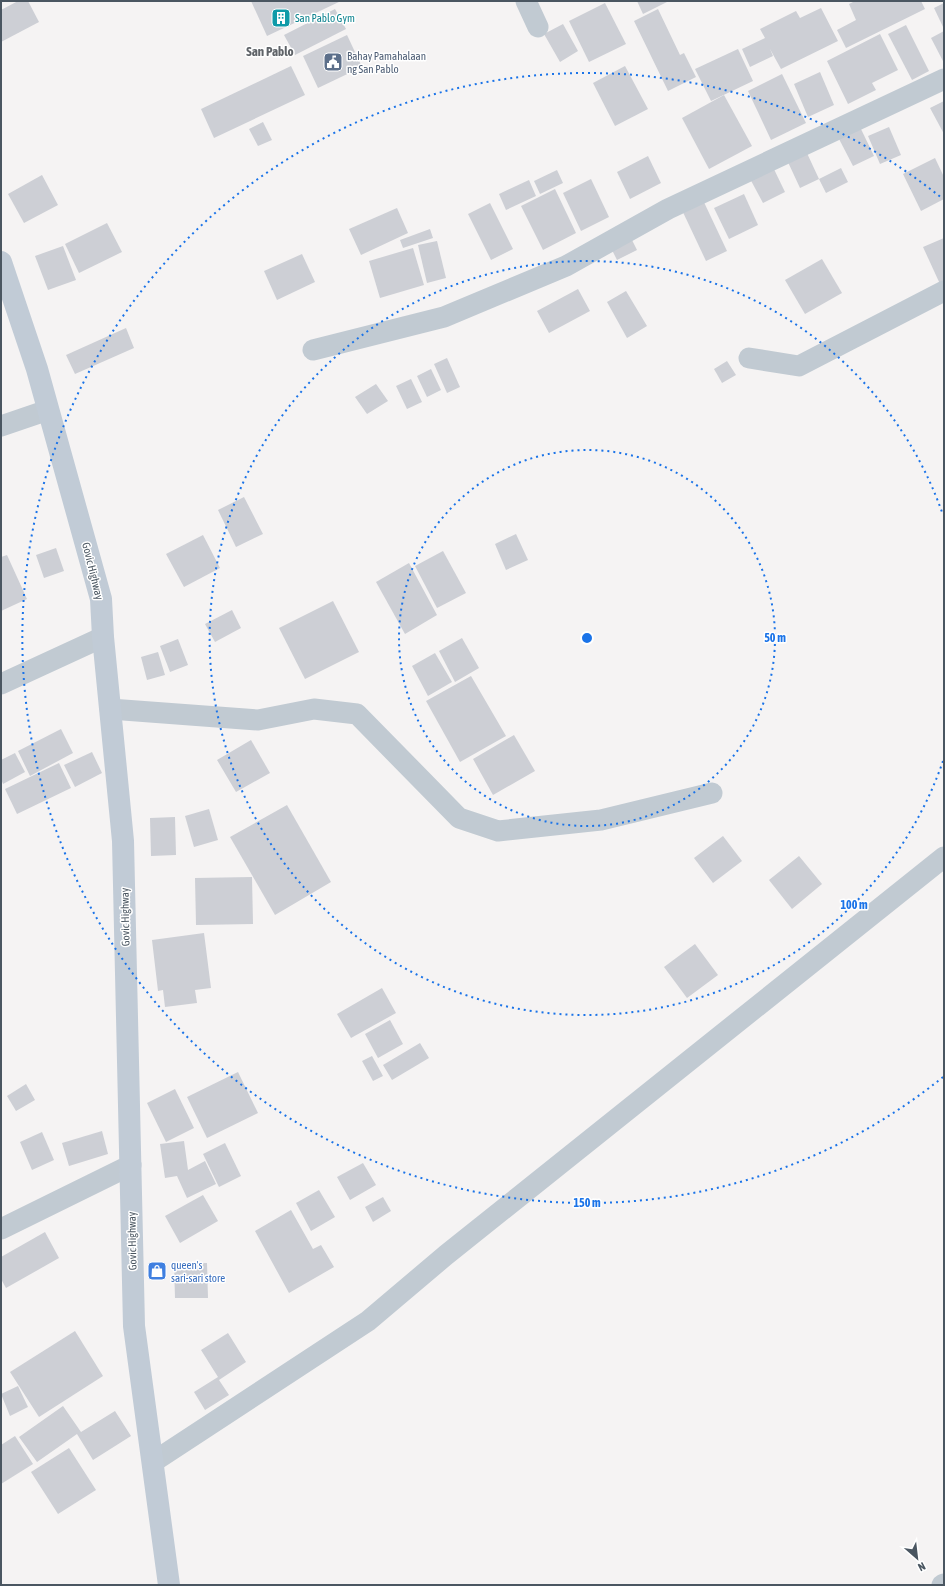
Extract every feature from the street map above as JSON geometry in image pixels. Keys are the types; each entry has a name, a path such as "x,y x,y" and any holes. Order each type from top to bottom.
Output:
{"main road":[{"name":"Govic Highway","path":"1,262 37,369 101,599 103,637 123,841 134,1326 169,1585"}],"street":[{"path":"526,1 538,27"},
{"path":"313,350 444,317 566,266 668,209 944,79"},
{"path":"749,358 799,366 944,291"},
{"path":"1,426 48,410"},
{"path":"1,684 103,637"},
{"path":"110,709 258,720 314,709 357,714 459,818 498,831 601,820 712,792"},
{"path":"153,1462 368,1321 446,1255 944,857"},
{"path":"1,1229 131,1165"}],"building":[{"path":"18,1 28,1 39,22 1,42 1,10"},
{"name":"San Pablo Gym","path":"251,1 341,1 267,36"},
{"path":"637,1 669,1 643,14"},
{"path":"855,1 921,1 925,9 846,48 837,30 856,20 849,4"},
{"path":"605,3 626,44 589,62 569,21"},
{"path":"944,3 944,29 934,8"},
{"path":"821,8 838,41 781,69 770,49 773,56 750,67 742,49 765,38 760,29 796,11 800,18"},
{"path":"335,9 346,29 295,55 284,35"},
{"path":"658,9 680,55 684,53 696,77 668,91 634,21"},
{"path":"563,24 578,51 560,62 544,34"},
{"path":"906,25 929,71 912,80 888,34"},
{"path":"944,31 944,63 931,38"},
{"path":"880,34 898,70 872,83 876,90 848,104 827,61"},
{"name":"Bahay Pamahalaan ng San Pablo","path":"347,35 362,67 318,88 303,56"},
{"path":"738,49 753,81 711,101 695,69"},
{"path":"291,66 305,95 214,138 201,109"},
{"path":"625,66 648,109 615,126 593,83"},
{"path":"820,72 834,105 808,117 794,84"},
{"path":"782,74 806,123 771,140 748,91"},
{"path":"724,95 752,146 709,169 682,118"},
{"path":"944,101 944,134 930,108"},
{"path":"263,122 272,140 258,146 249,129"},
{"path":"860,127 874,156 853,166 838,137"},
{"path":"889,127 901,155 880,164 868,136"},
{"path":"806,151 819,179 800,188 787,160"},
{"path":"648,156 661,183 630,199 617,172"},
{"path":"935,158 944,177 944,199 921,211 903,174"},
{"path":"771,163 785,192 763,203 748,175"},
{"path":"841,168 848,182 826,193 819,179"},
{"path":"557,170 563,183 540,194 534,181"},
{"path":"42,175 58,205 24,223 8,194"},
{"path":"591,179 609,217 581,231 563,193"},
{"path":"529,180 536,196 506,210 499,194"},
{"path":"555,189 576,233 543,250 521,206"},
{"path":"744,194 758,225 729,239 714,208"},
{"path":"702,198 727,251 706,261 681,208"},
{"path":"490,203 513,249 491,260 468,214"},
{"path":"397,208 408,233 361,255 349,229"},
{"path":"107,223 122,252 79,273 65,244"},
{"path":"430,229 433,238 403,248 400,240"},
{"path":"630,236 637,250 617,260 610,246"},
{"path":"944,238 944,282 940,284 923,247"},
{"path":"437,241 446,278 427,283 418,245"},
{"path":"63,246 76,280 48,290 35,256"},
{"path":"413,248 424,285 380,298 369,261"},
{"path":"302,254 315,282 277,300 264,271"},
{"path":"822,259 842,293 805,314 785,280"},
{"path":"578,289 590,311 549,333 537,311"},
{"path":"626,291 647,326 627,338 607,302"},
{"path":"126,328 134,348 75,374 66,355"},
{"path":"447,358 460,387 447,393 434,364"},
{"path":"727,361 736,375 722,383 714,369"},
{"path":"431,369 441,390 427,397 417,376"},
{"path":"411,379 422,402 407,409 396,386"},
{"path":"376,384 388,401 367,414 355,397"},
{"path":"244,497 263,534 236,547 218,510"},
{"path":"516,534 528,560 506,570 495,544"},
{"path":"203,535 220,568 184,587 166,554"},
{"path":"56,548 64,571 44,578 36,555"},
{"path":"443,551 466,593 437,608 415,566"},
{"path":"7,555 27,599 1,611 1,557"},
{"path":"409,563 437,615 405,634 376,582"},
{"path":"333,601 359,652 305,679 279,628"},
{"path":"232,610 241,628 215,642 205,624"},
{"path":"462,638 479,668 455,682 439,651"},
{"path":"178,639 188,665 170,672 160,646"},
{"path":"158,652 165,675 147,680 141,657"},
{"path":"435,653 452,682 428,696 412,666"},
{"path":"471,676 506,736 460,762 426,701"},
{"path":"61,729 73,753 30,776 18,751"},
{"path":"514,735 535,771 493,795 473,759"},
{"path":"251,740 270,773 236,792 217,760"},
{"path":"92,752 102,773 75,787 64,765"},
{"path":"15,753 25,772 3,784 1,779 1,760"},
{"path":"59,763 71,788 17,814 5,789"},
{"path":"287,805 331,882 275,915 230,837"},
{"path":"209,809 218,840 194,847 185,816"},
{"path":"175,817 176,855 151,856 150,818"},
{"path":"723,836 742,861 713,883 694,858"},
{"path":"799,856 822,884 792,909 769,880"},
{"path":"252,877 253,924 196,925 195,878"},
{"path":"204,933 211,988 195,990 197,1003 165,1007 163,990 158,991 152,940"},
{"path":"695,944 718,975 687,998 664,967"},
{"path":"382,988 396,1013 351,1038 337,1014"},
{"path":"390,1020 403,1044 378,1058 365,1034"},
{"path":"420,1043 429,1058 392,1080 383,1065"},
{"path":"372,1056 383,1076 373,1081 362,1061"},
{"path":"238,1072 258,1113 207,1138 187,1097"},
{"path":"26,1084 35,1100 16,1111 7,1096"},
{"path":"175,1089 194,1128 166,1142 147,1103"},
{"path":"102,1131 108,1154 69,1166 62,1143"},
{"path":"42,1132 54,1160 32,1170 20,1142"},
{"path":"184,1141 188,1170 205,1161 216,1184 187,1198 177,1176 165,1178 160,1144"},
{"path":"225,1143 241,1176 219,1187 203,1154"},
{"path":"363,1163 376,1185 350,1200 337,1177"},
{"path":"319,1190 335,1217 311,1231 296,1203"},
{"path":"203,1195 218,1221 180,1243 165,1216"},
{"path":"383,1197 391,1211 373,1222 365,1207"},
{"path":"291,1210 313,1249 321,1245 334,1267 289,1293 255,1231"},
{"path":"45,1232 59,1258 6,1288 1,1279 1,1257"},
{"path":"174,1263 207,1263 208,1298 175,1298"},
{"path":"75,1331 103,1376 39,1417 10,1372"},
{"path":"228,1333 246,1362 219,1380 229,1395 205,1410 194,1392 218,1377 201,1350"},
{"path":"18,1386 28,1407 10,1416 1,1394"},
{"path":"63,1406 81,1432 115,1411 131,1436 93,1460 77,1434 37,1462 19,1437"},
{"path":"15,1436 33,1464 1,1484 1,1445"},
{"path":"69,1448 96,1490 58,1514 31,1472"}],"place":[{"name":"San Pablo Gym","path":"281,18"},
{"name":"Bahay Pamahalaan ng San Pablo","path":"333,62"},
{"name":"queen's sari-sari store","path":"157,1271"}],"district":[{"name":"San Pablo","path":"270,51"}]}
